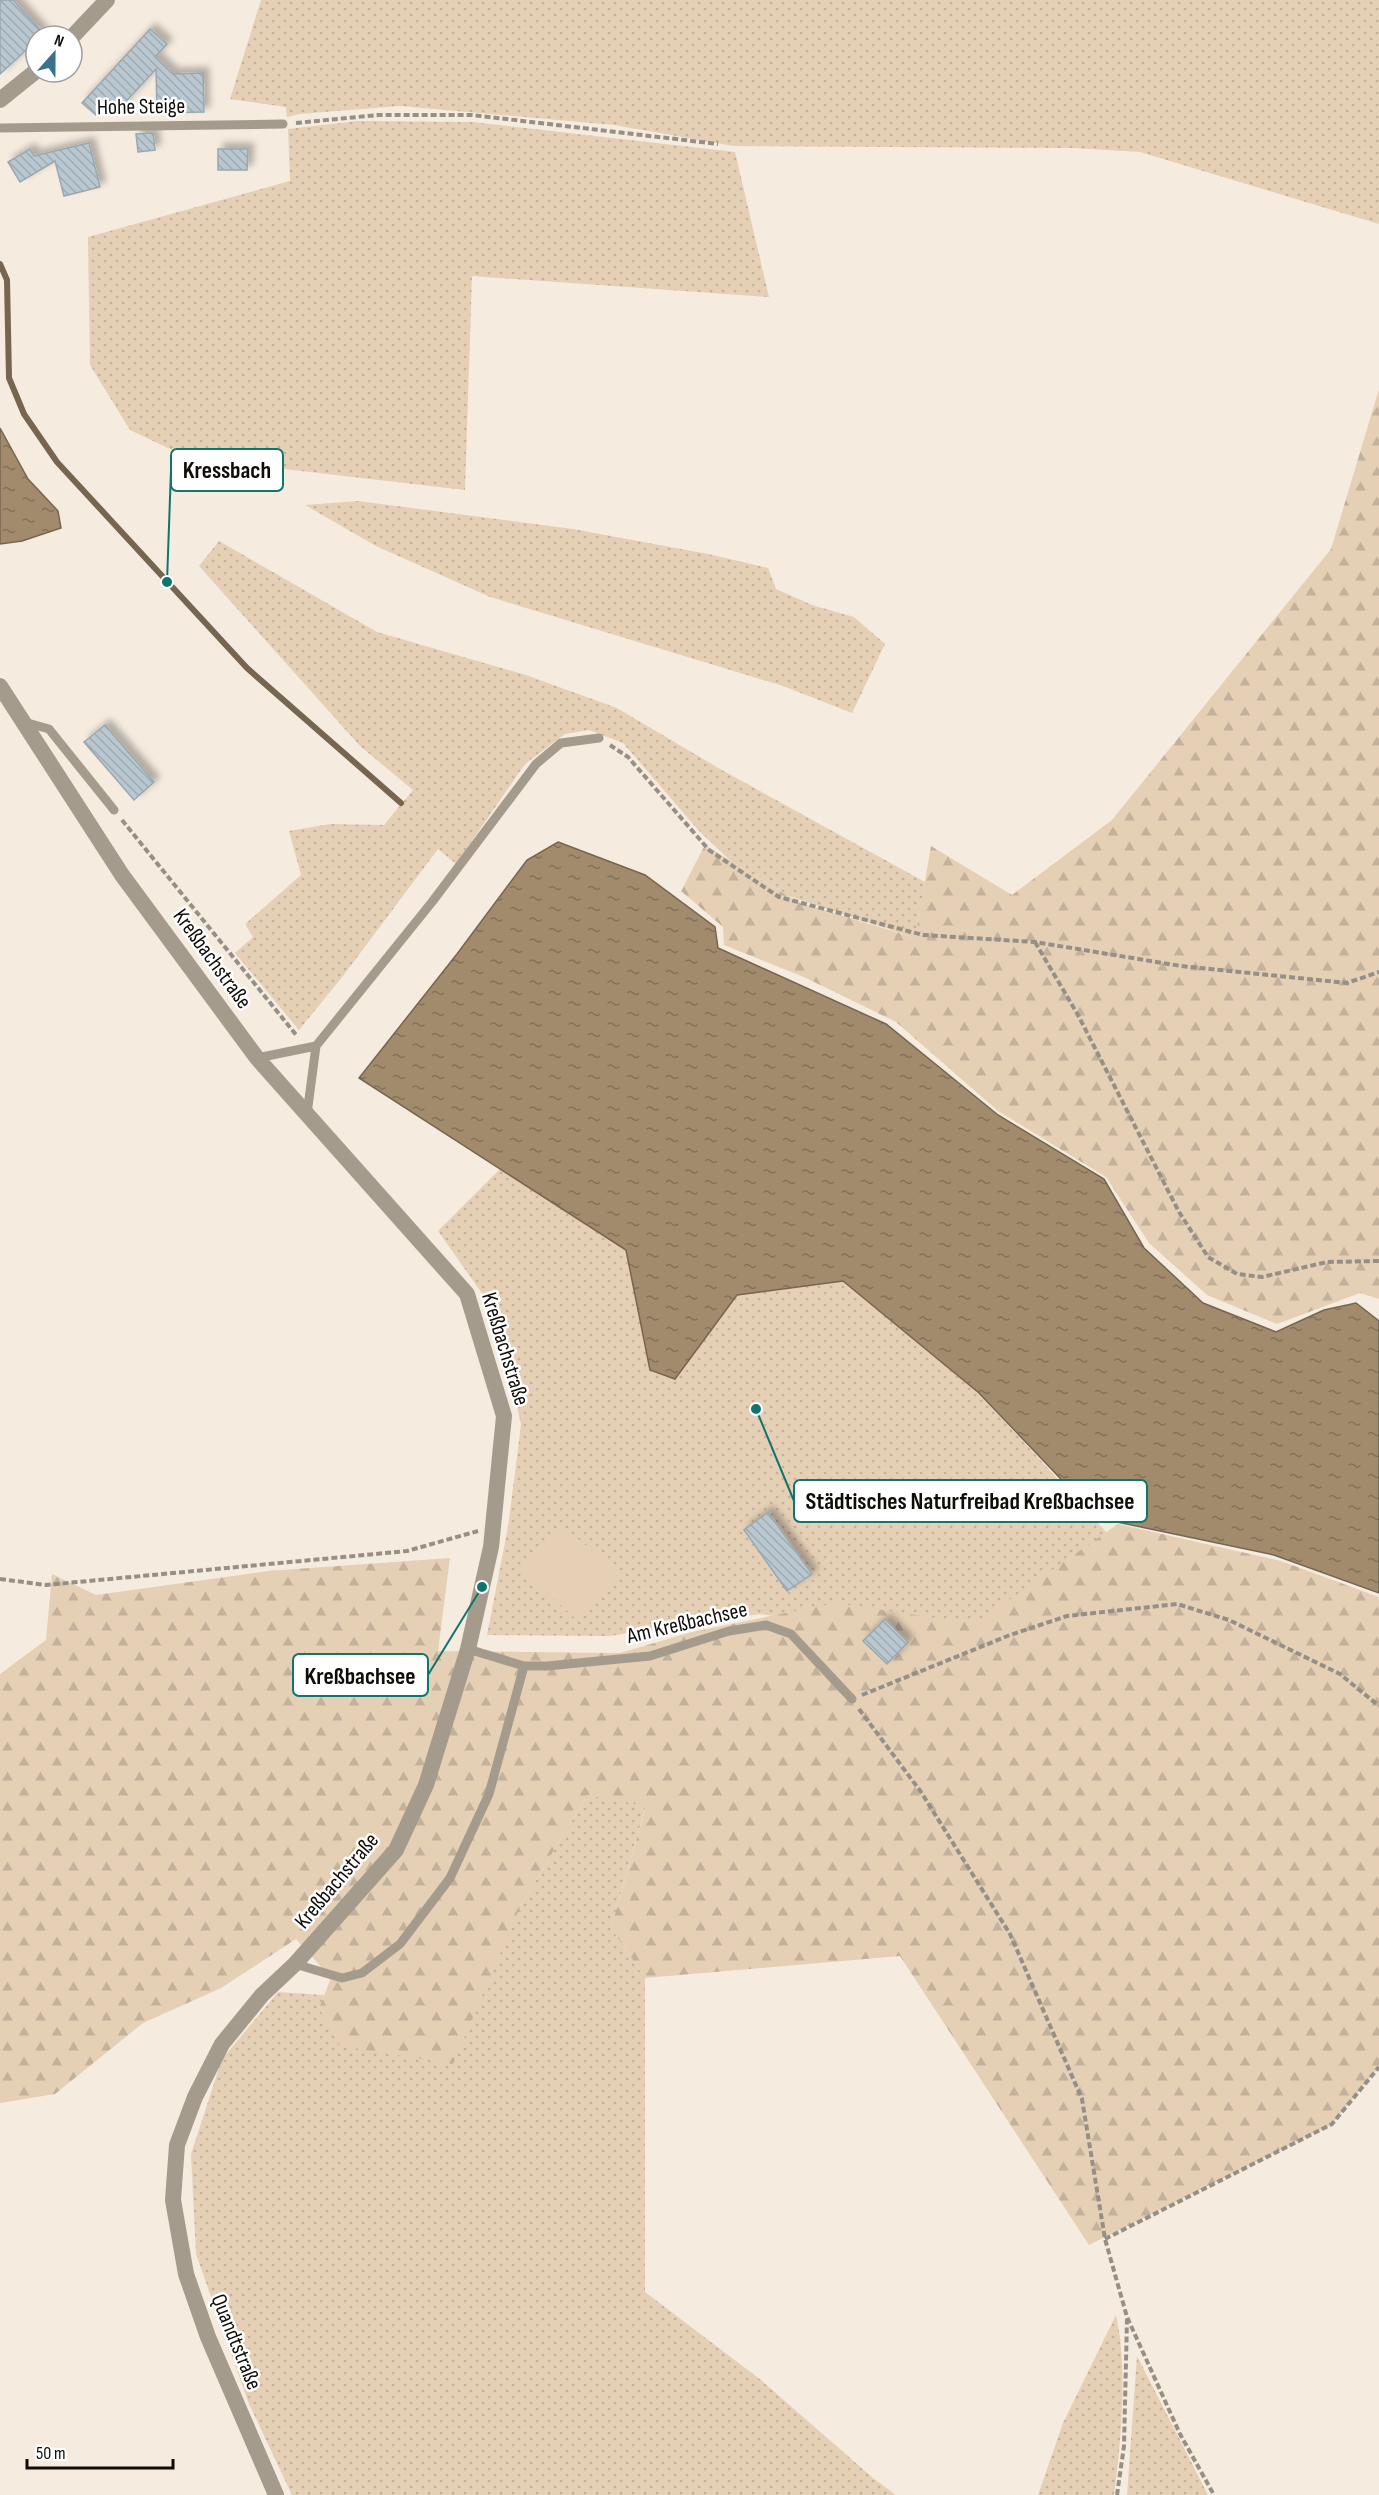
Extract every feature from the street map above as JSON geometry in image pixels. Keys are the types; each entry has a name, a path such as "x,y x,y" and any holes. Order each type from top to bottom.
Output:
{"street":[{"path":"84,24 107,0"},
{"path":"0,100 24,81"},
{"name":"Kreßbachstraße","path":"0,686 122,874 257,1058 467,1294 504,1416 491,1547 468,1649 426,1785 396,1850 295,1964 262,1995 228,2036 195,2097 177,2145 173,2200"},
{"name":"Quandtstraße","path":"173,2200 186,2274 204,2327 276,2495"}],"lane":[{"name":"Hohe Steige","path":"0,128 283,124"},
{"path":"24,722 49,729 114,810"},
{"path":"307,1114 311,1047 432,902 536,764 561,743 599,738"},
{"path":"257,1058 311,1047"},
{"name":"Am Kreßbachsee","path":"468,1649 524,1666 650,1656 729,1631 766,1625 791,1634 852,1700"},
{"path":"295,1964 342,1978 362,1973 400,1944 450,1878 489,1794 524,1666"}],"path":[{"path":"283,124 378,115 472,115 718,144"},
{"path":"599,738 628,757 709,850 779,897 922,935 1035,942 1181,966 1347,983 1379,972"},
{"path":"114,810 311,1047"},
{"path":"1035,942 1078,1015 1179,1212 1208,1257 1237,1274 1262,1277 1327,1262 1379,1262"},
{"path":"0,1579 46,1585 407,1551 493,1524"},
{"path":"1214,2495 1180,2434 1127,2318 1105,2239 1082,2099 1010,1934 921,1792 852,1700 1010,1635 1067,1616 1177,1604 1230,1620 1340,1674 1379,1706"},
{"path":"1105,2239 1332,2124 1379,2067"},
{"path":"1117,2495 1124,2446 1127,2318"}],"green space":[{"path":"261,0 1379,0 1379,224 1140,152 1073,148 733,146 614,125 400,106 299,114 287,117 286,107 230,99"},
{"path":"358,121 472,122 735,152 769,297 472,276 465,490 189,458 130,430 90,365 88,237 290,181 288,129"},
{"path":"1379,389 1379,1299 1360,1293 1277,1324 1207,1295 1149,1243 1106,1177 998,1111 896,1022 806,978 724,945 723,927 681,891 705,845 798,902 915,938 931,846 1012,895 1112,820 1331,549"},
{"path":"358,501 573,529 708,554 768,568 776,589 812,605 854,617 885,644 852,713 783,686 490,597 376,546 305,505"},
{"path":"219,541 377,632 526,675 617,708 720,769 925,882 915,938 789,896 732,862 700,832 623,743 589,730 565,734 525,764 456,864 438,849 343,976 299,1030 235,953 253,937 245,924 301,875 289,831 330,824 384,825 413,790 360,746 199,566"},
{"path":"500,1169 626,1250 650,1370 675,1379 737,1295 843,1281 979,1393 1107,1533 971,1641 951,1643 760,1614 609,1636 487,1635 508,1527 521,1425 498,1316 438,1231"},
{"path":"561,1524 618,1573 578,1621 521,1569"},
{"path":"1118,1524 1281,1561 1379,1597 1379,2067 1331,2125 1089,2245 900,1956 645,1978 611,1928 646,1806 587,1795 520,1907 453,2064 340,2046 319,2008 331,1978 296,1939 221,1988 143,2023 55,2094 0,2103 0,1674 46,1640 52,1574 96,1595 268,1571 450,1558 438,1651 620,1653 692,1632 835,1603 950,1620 982,1619"},
{"path":"587,1795 646,1805 611,1928 645,1978 645,2292 761,2380 873,2478 896,2495 292,2495 249,2404 196,2254 191,2154 222,2059 278,1992 324,1995 319,2008 520,1907"},
{"path":"1116,2315 1120,2335 1122,2381 1121,2428 1114,2495 1038,2495 1063,2423"},
{"path":"1137,2356 1208,2495 1127,2495"}],"water":[{"path":"0,428 28,479 58,511 61,528 22,541 0,544"},
{"path":"558,842 645,875 715,927 718,948 886,1024 998,1115 1104,1179 1144,1248 1203,1303 1276,1332 1324,1310 1356,1303 1379,1321 1379,1593 1274,1555 1098,1518 979,1393 843,1281 737,1295 675,1379 650,1370 626,1250 359,1078 457,954 527,860"}],"building":[{"path":"0,0 13,0 35,24 24,24 24,52 0,74"},
{"path":"150,29 167,44 155,57 173,74 203,73 204,112 157,113 156,69 117,111 108,102 96,115 82,103"},
{"path":"153,133 155,150 138,152 136,134"},
{"path":"89,143 100,187 64,196 55,161 20,182 8,162 30,149 34,156"},
{"path":"218,149 248,149 247,170 218,170"},
{"path":"105,725 154,782 134,800 84,742"},
{"path":"768,1512 812,1574 787,1591 744,1530"},
{"path":"885,1619 908,1642 887,1664 863,1641"}],"waterway":[{"path":"0,264 7,280 9,378 24,414 57,462 247,668 401,803"}],"place":[{"name":"Kressbach","path":"167,582"},
{"name":"Städtisches Naturfreibad Kreßbachsee","path":"756,1409"},
{"name":"Kreßbachsee","path":"482,1587"}]}
